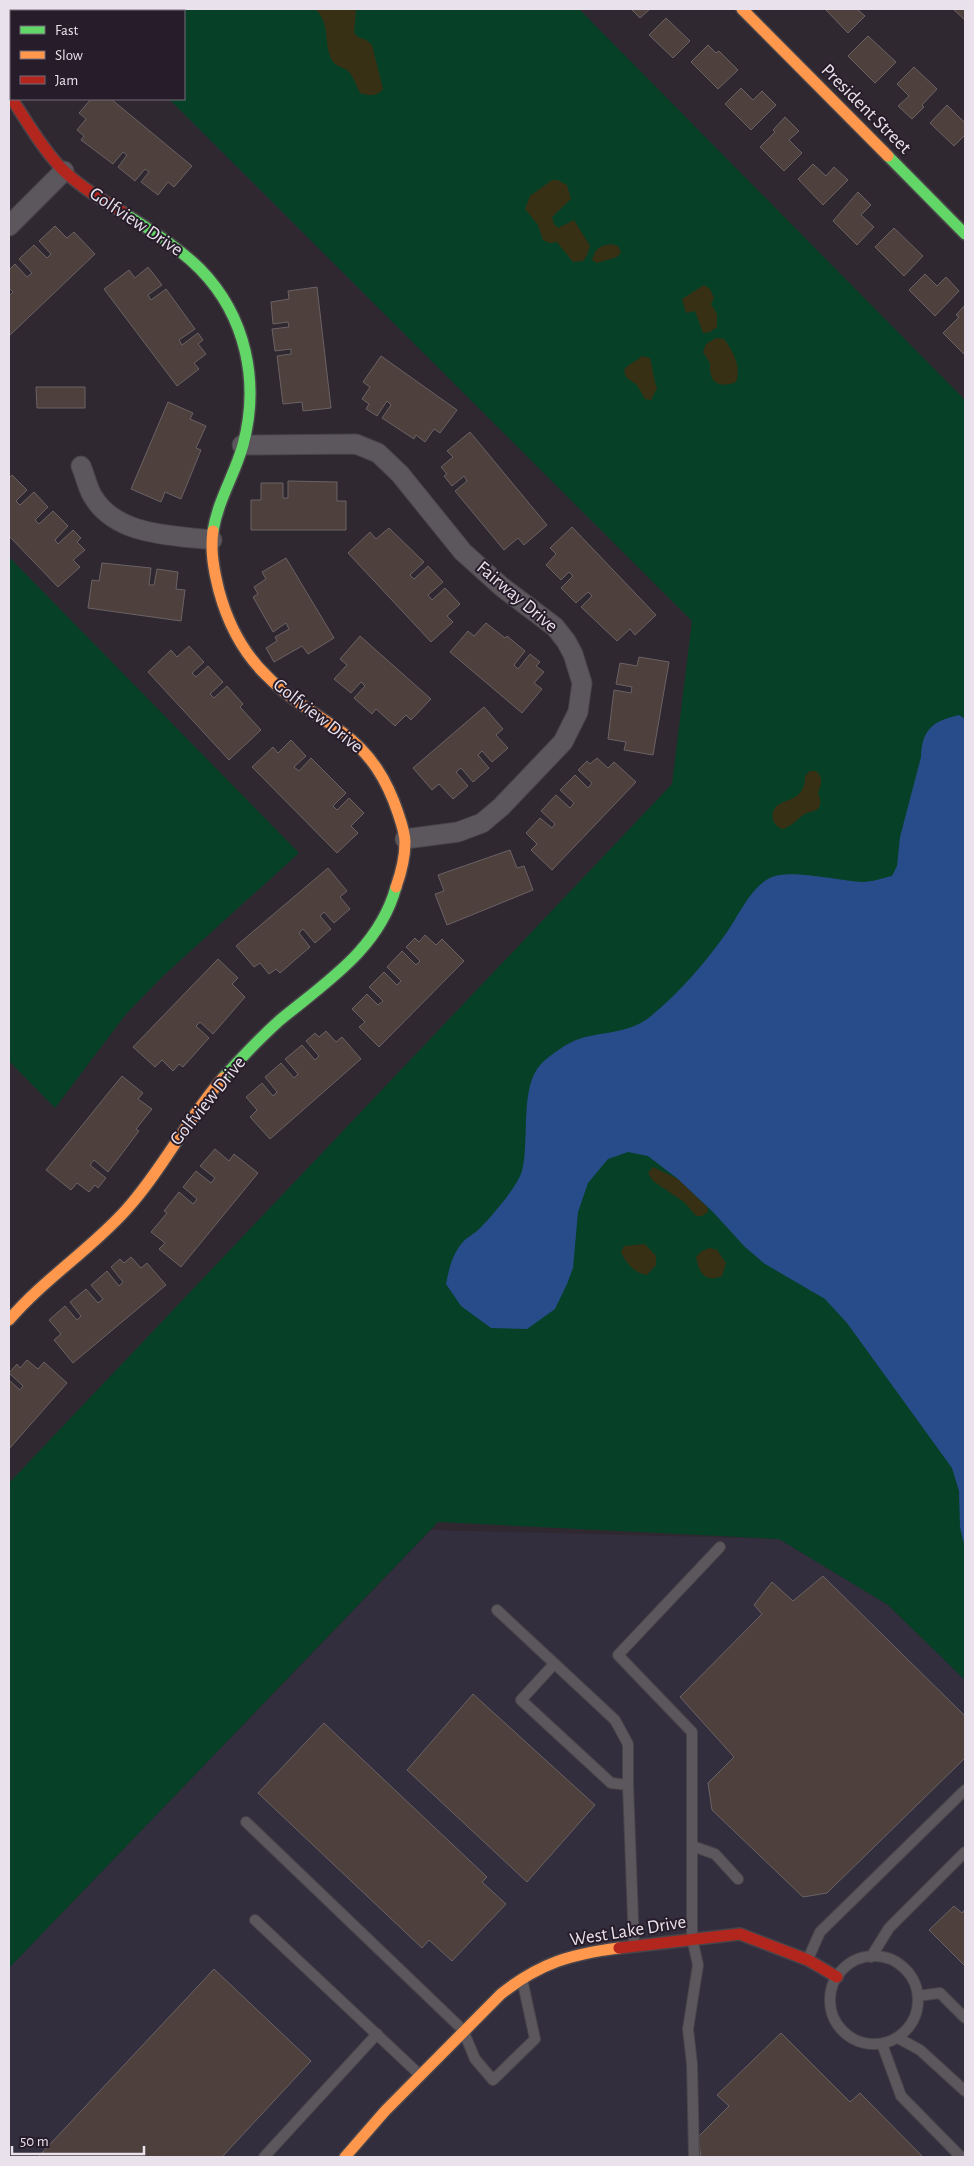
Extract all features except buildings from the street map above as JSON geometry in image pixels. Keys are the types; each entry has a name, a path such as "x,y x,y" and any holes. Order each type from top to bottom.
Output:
{"street":[{"name":"President Street","path":"742,9 965,234"},
{"name":"Golfview Drive","path":"9,1320 42,1284 100,1236 128,1208 198,1108 234,1065 268,1031 364,949 384,921 393,900 406,839 386,782 367,754 340,730 285,693 251,659 236,636 225,608 218,586 212,540 216,517 242,445 250,389 245,349 233,314 211,283 191,260 170,242 64,171 13,100"},
{"path":"9,226 64,171"},
{"name":"Fairway Drive","path":"242,445 356,444 378,453 400,474 463,552 502,587 555,627 566,640 574,654 582,683 578,712 563,742 501,808 482,823 458,832 406,839"},
{"path":"81,466 92,496 106,512 124,524 150,532 212,540"},
{"name":"West Lake Drive","path":"345,2157 384,2111 501,1994 521,1978 556,1962 581,1953 692,1938 740,1934 808,1960 838,1977"}],"lane":[{"path":"694,2157 692,2064 688,2029 698,1965 692,1938 692,1732 618,1655 720,1548"},
{"path":"497,1610 614,1720 628,1744 634,1945"},
{"path":"554,1664 521,1700 611,1783 628,1785"},
{"path":"808,1960 820,1932 965,1790"},
{"path":"246,1822 463,2030 475,2059 494,2080 535,2039 521,1978"},
{"path":"692,1846 715,1854 738,1879"},
{"path":"871,1957 889,1928 965,1852"},
{"path":"255,1920 420,2075"},
{"path":"871,1957 891,1960 907,1971 914,1983 918,1996 914,2019 907,2030 898,2038 882,2044 868,2044 854,2040 842,2030 834,2018 830,2004 832,1990 846,1966 858,1960 871,1957"},
{"path":"918,1996 940,1994 965,2018"},
{"path":"264,2157 377,2034"},
{"path":"898,2038 920,2050 965,2091"},
{"path":"882,2044 901,2096 961,2157"}],"shaded area":[{"path":"431,1530 779,1539 888,1605 965,1680 965,2157 9,2157 9,1968"}],"green space":[{"path":"79,9 579,9 965,400 965,1680 888,1605 779,1539 438,1522 9,1968 9,1483 672,784 692,621 170,100 185,100 185,10"},
{"path":"9,557 299,853 164,975 126,1014 55,1108 9,1061"}],"sand":[{"path":"315,9 356,9 354,33 372,45 383,89 380,92 373,95 360,93 349,72 335,64 328,51 324,22"},
{"path":"552,180 557,180 567,185 571,199 552,217 554,224 558,228 574,220 590,246 583,261 573,262 557,242 550,243 543,240 538,225 525,209 530,196"},
{"path":"611,244 618,246 621,252 617,257 597,263 592,260 598,249"},
{"path":"704,285 710,289 714,298 711,304 717,314 717,327 710,332 703,333 695,311 686,313 682,299"},
{"path":"716,338 724,339 731,349 738,371 736,382 720,384 711,375 710,363 703,352 706,344"},
{"path":"642,356 650,358 657,388 651,400 645,399 637,385 626,377 624,370"},
{"path":"810,771 816,771 821,779 818,793 820,805 818,809 806,813 786,828 779,827 774,821 773,813 775,809 781,803 799,794 804,785 805,776"},
{"path":"653,1167 678,1179 707,1207 708,1212 702,1216 696,1216 684,1202 653,1181 648,1173"},
{"path":"645,1244 656,1256 656,1265 647,1275 631,1267 621,1252 624,1246"},
{"path":"710,1248 717,1250 726,1263 722,1276 716,1278 707,1277 701,1272 696,1257 702,1251"}],"water":[{"path":"959,715 965,719 965,1548 960,1527 959,1491 952,1468 847,1323 825,1299 765,1264 745,1247 713,1212 678,1179 648,1156 628,1152 608,1159 588,1183 578,1212 573,1268 567,1284 555,1309 527,1329 491,1328 461,1306 446,1284 451,1262 456,1252 465,1240 482,1226 509,1194 522,1171 527,1100 534,1074 541,1064 574,1041 588,1036 625,1029 643,1022 651,1016 692,977 727,932 752,894 772,877 791,874 862,882 892,876 897,866 900,837 924,739 936,724 942,720"}],"traffic: fast":[{"path":"888,156 965,234"},
{"path":"124,213 173,246 200,269 216,287 229,307 245,351 249,374 250,398 248,421 240,456 215,520 213,531"},
{"path":"223,1078 280,1020 349,963 377,929 388,909 396,887"}],"traffic: slow":[{"path":"742,9 888,156"},
{"path":"213,531 213,561 219,591 227,615 243,647 258,667 276,684 353,741 377,768 389,790 404,831 405,839 401,871 396,887"},
{"path":"9,1320 37,1291 112,1225 126,1210 152,1178 198,1110 223,1078"},
{"path":"345,2157 385,2111 501,1994 515,1983 543,1967 571,1957 619,1948"}],"traffic: jam":[{"path":"13,100 41,143 61,168 83,187 124,213"},
{"path":"619,1948 740,1934 808,1960 837,1977"}]}
